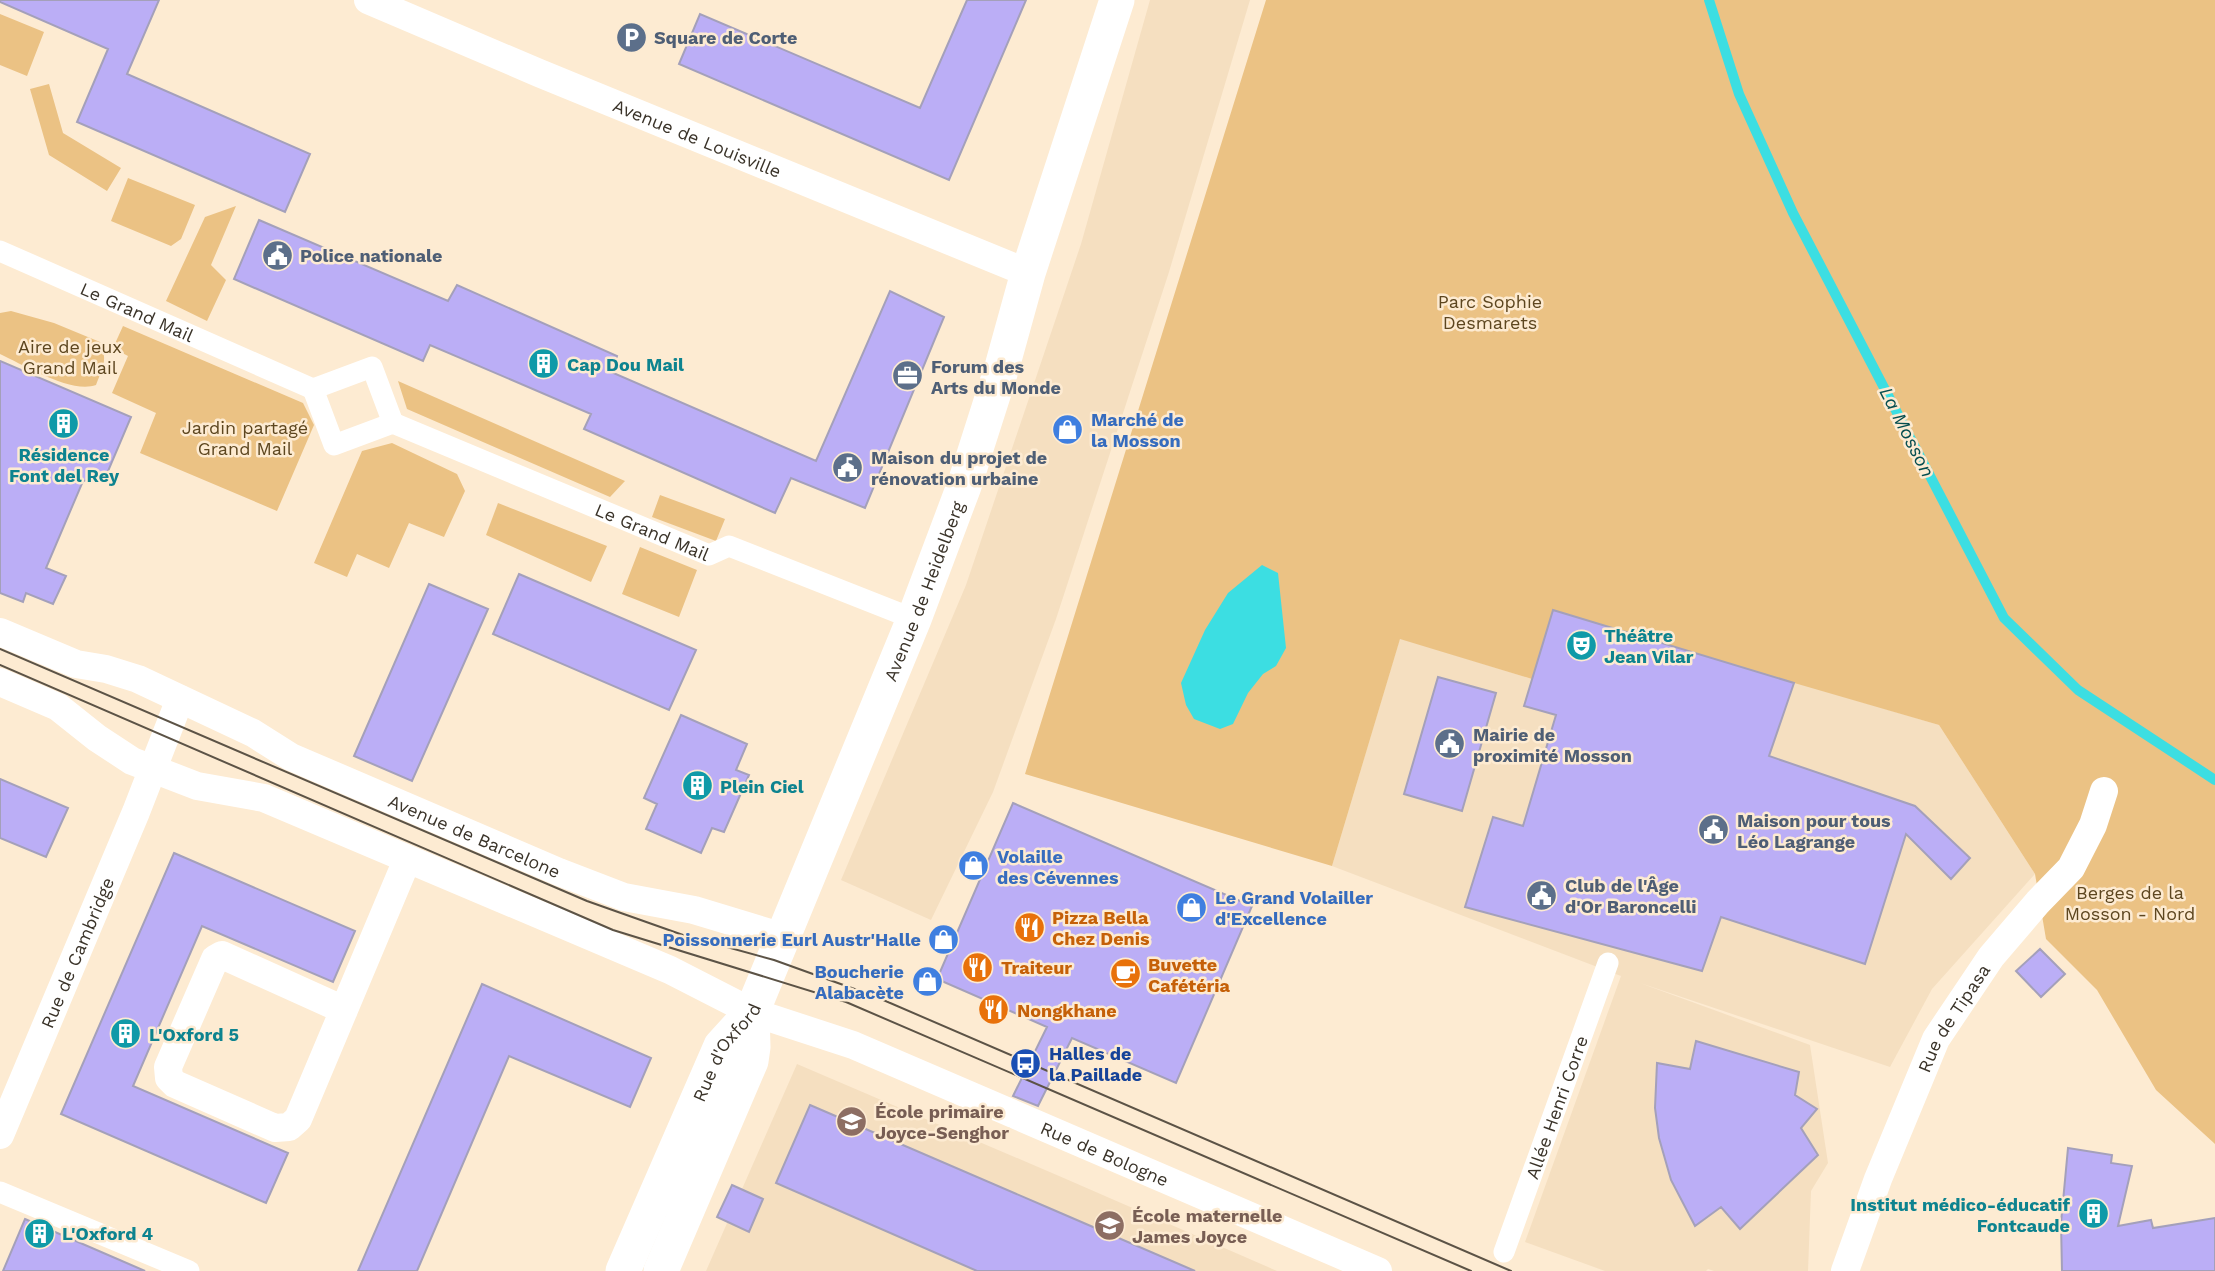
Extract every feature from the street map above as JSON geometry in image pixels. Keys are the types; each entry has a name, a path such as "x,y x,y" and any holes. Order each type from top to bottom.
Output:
{"street":[{"name":"Avenue de Louisville","path":"368,0 1028,274"},
{"name":"Avenue de Heidelberg","path":"752,1012 914,619 964,486 1028,274 1117,0"},
{"name":"Le Grand Mail","path":"0,251 313,389"},
{"path":"372,367 393,422 334,445 313,389 372,367"},
{"name":"Le Grand Mail","path":"393,422 709,555 729,547 914,619"},
{"name":"Avenue de Barcelone","path":"0,632 76,664 106,668 138,679 253,733 290,757 559,872 624,897 694,910 783,936"},
{"path":"0,682 58,707 132,761 198,786 264,798 670,970 752,1012"},
{"path":"153,770 180,699"},
{"name":"Rue de Cambridge","path":"0,1135 153,770"},
{"name":"Rue de Tipasa","path":"1845,1271 1878,1180 1936,1039 1991,957 2071,867 2093,825 2104,792"},
{"path":"344,1010 222,955 215,959 167,1067 169,1078 175,1084 275,1128 289,1127 298,1119 344,1010 407,860"},
{"name":"Allée Henri Corre","path":"1504,1252 1608,963"},
{"name":"Rue d'Oxford","path":"623,1271 711,1066 721,1046 752,1012"},
{"name":"Rue d'Oxford","path":"662,1271 751,1061 752,1012"},
{"name":"Rue de Bologne","path":"752,1012 852,1045 1378,1271"},
{"path":"0,1192 189,1271"}],"shaded area":[{"name":"Marché de la Mosson","path":"1150,0 1250,0 1169,272 1056,619 993,792 931,920 841,880 966,585 1081,244"},
{"path":"1553,610 1939,725 2035,874 1932,989 1890,1067 1640,983 1810,1045 1828,1163 1811,1191 1808,1271 1605,1271 1525,1242 1621,976 1332,866 1400,638 1532,679"},
{"name":"École primaire Joyce-Senghor","path":"797,1064 1066,1179 1277,1271 706,1271"}],"green space":[{"name":"Parc Sophie Desmarets","path":"1266,0 2215,0 2215,1144 2156,1090 2097,990 2046,939 2035,874 1939,725 1623,633 1532,679 1400,639 1332,866 1025,774"},
{"path":"0,14 44,32 27,76 0,65"},
{"path":"49,84 63,133 121,168 107,191 49,155 30,89"},
{"path":"128,178 195,205 181,239 171,246 111,221"},
{"path":"236,206 211,265 226,280 207,321 166,301 205,217"},
{"name":"Aire de jeux Grand Mail","path":"11,311 54,323 100,342 104,359 96,385 74,386 61,382 0,354 0,313"},
{"name":"Jardin partagé Grand Mail","path":"123,326 303,403 314,425 277,511 140,453 156,413 112,393 128,356 113,348"},
{"path":"398,381 625,481 610,497 407,409"},
{"path":"392,443 457,474 465,491 444,537 409,523 389,568 357,554 347,577 314,563 362,451"},
{"path":"660,495 725,519 716,541 652,517"},
{"path":"498,503 607,546 591,582 486,535"},
{"path":"640,547 697,570 679,617 622,594"}],"water":[{"path":"1262,565 1278,573 1286,648 1276,666 1263,674 1248,693 1233,724 1220,729 1194,719 1186,705 1181,683 1205,630 1228,593"}],"building":[{"path":"0,0 159,0 127,74 310,154 285,212 77,122 108,49"},
{"path":"967,0 1026,0 949,180 679,64 700,14 920,108"},
{"name":"Cap Dou Mail","path":"259,220 448,301 457,285 617,356 611,372 816,461 890,291 944,317 865,508 791,478 775,513 584,429 591,414 430,345 423,361 234,279"},
{"path":"0,361 131,417 106,476 83,481 46,568 66,576 53,604 26,593 23,602 0,593"},
{"path":"519,574 696,650 669,710 493,634"},
{"path":"429,584 488,609 412,781 354,756"},
{"name":"Maison pour tous Léo Lagrange","path":"1553,610 1794,683 1769,756 1915,806 1970,858 1951,879 1906,834 1865,964 1721,917 1702,971 1465,907 1493,817 1523,826 1556,715 1524,706"},
{"name":"Mairie de proximité Mosson","path":"1438,677 1496,693 1462,811 1404,794"},
{"name":"Plein Ciel","path":"681,715 747,744 736,770 749,775 724,832 712,828 701,853 646,829 657,804 644,798"},
{"path":"0,779 68,808 46,857 0,838"},
{"path":"1013,803 1252,906 1176,1083 1072,1038 1038,1106 1013,1096 1047,1027 937,979"},
{"name":"L'Oxford 5","path":"174,853 355,931 333,982 202,926 133,1086 288,1153 266,1203 61,1114"},
{"path":"2040,949 2065,974 2041,997 2016,971"},
{"path":"482,984 651,1058 630,1107 509,1056 417,1271 358,1271"},
{"path":"1696,1041 1799,1072 1795,1095 1817,1109 1801,1128 1818,1155 1740,1229 1721,1207 1695,1226 1671,1180 1659,1138 1655,1108 1657,1063 1690,1069"},
{"path":"810,1105 1195,1271 977,1271 776,1183"},
{"name":"Institut médico-éducatif Fontcaude","path":"2068,1148 2112,1155 2111,1163 2132,1166 2118,1226 2151,1220 2153,1228 2215,1218 2215,1271 2062,1271 2061,1223"},
{"path":"732,1185 763,1199 749,1232 717,1217"},
{"name":"L'Oxford 4","path":"25,1219 145,1271 3,1271"}],"waterway":[{"name":"La Mosson","path":"1709,0 1739,94 1793,213 2004,618 2078,690 2215,780"}],"tram line":[{"path":"0,649 587,901 683,935 774,960 874,996 1511,1271"},
{"path":"0,665 613,930 846,1002 1471,1271"}],"place":[{"name":"Square de Corte","path":"631,37"},
{"name":"Police nationale","path":"277,255"},
{"name":"Cap Dou Mail","path":"544,364"},
{"name":"Forum des Arts du Monde","path":"908,376"},
{"name":"Résidence Font del Rey","path":"64,424"},
{"name":"Marché de la Mosson","path":"1068,429"},
{"name":"Maison du projet de rénovation urbaine","path":"848,467"},
{"name":"Théâtre Jean Vilar","path":"1581,645"},
{"name":"Mairie de proximité Mosson","path":"1450,744"},
{"name":"Plein Ciel","path":"697,786"},
{"name":"Maison pour tous Léo Lagrange","path":"1714,830"},
{"name":"Volaille des Cévennes","path":"974,866"},
{"name":"Club de l'Âge d'Or Baroncelli","path":"1542,895"},
{"name":"Le Grand Volailler d'Excellence","path":"1192,907"},
{"name":"Pizza Bella Chez Denis","path":"1029,927"},
{"name":"Poissonnerie Eurl Austr'Halle","path":"944,939"},
{"name":"Traiteur","path":"978,967"},
{"name":"Buvette Cafétéria","path":"1125,974"},
{"name":"Boucherie Alabacète","path":"927,981"},
{"name":"Nongkhane","path":"994,1010"},
{"name":"L'Oxford 5","path":"126,1034"},
{"name":"Halles de la Paillade","path":"1026,1063"},
{"name":"École primaire Joyce-Senghor","path":"852,1121"},
{"name":"Institut médico-éducatif Fontcaude","path":"2093,1214"},
{"name":"École maternelle James Joyce","path":"1109,1225"},
{"name":"L'Oxford 4","path":"39,1233"}],"park label":[{"name":"Berges de la Mosson - Nord","path":"2130,902"}]}
